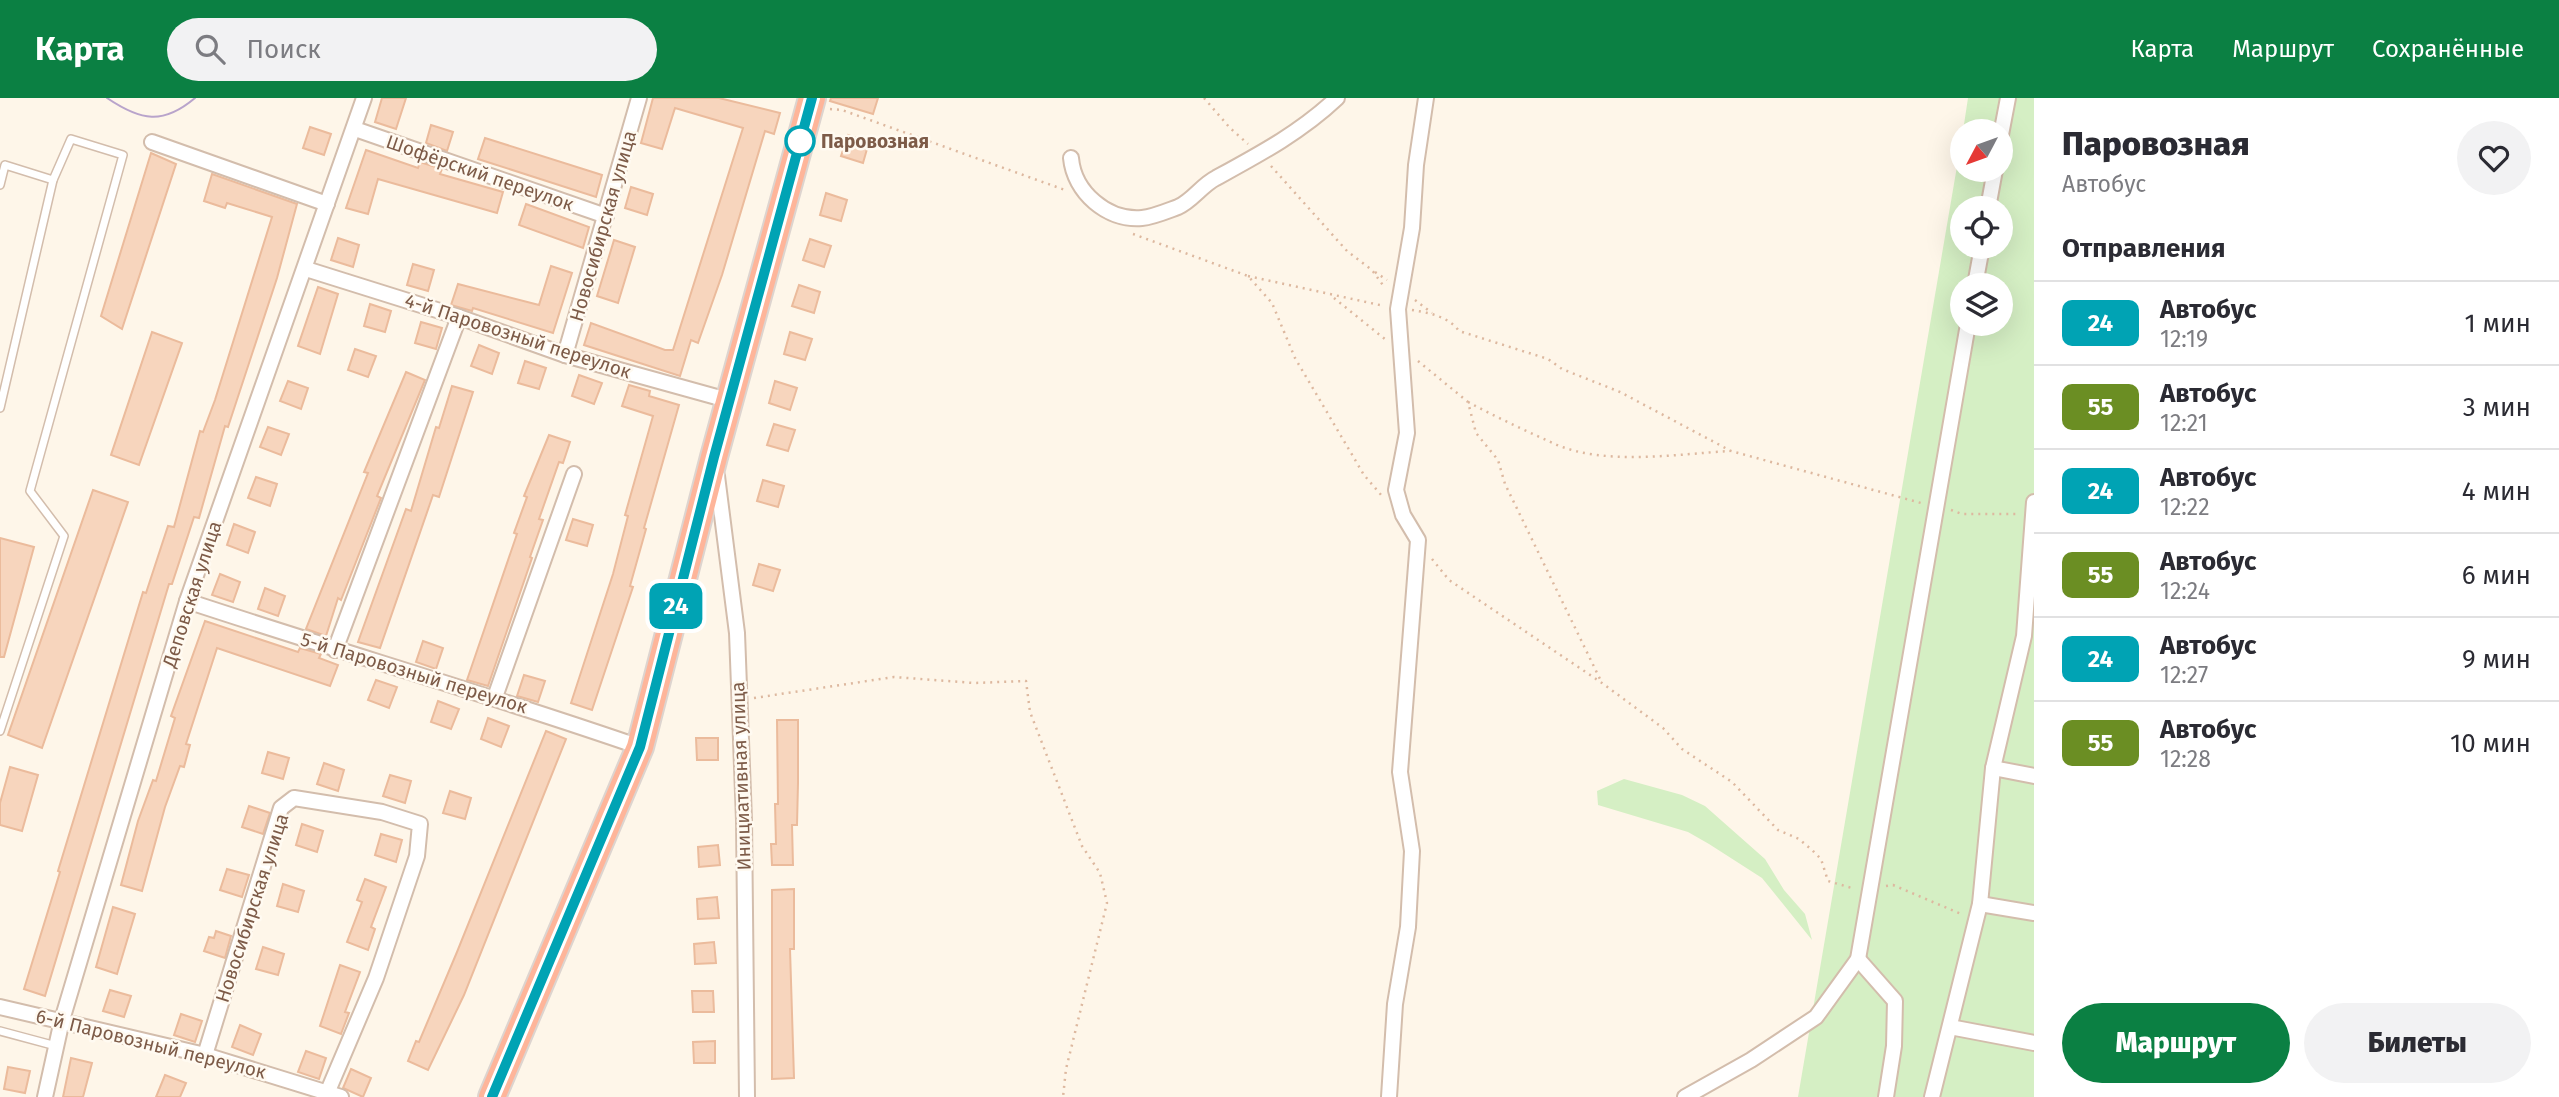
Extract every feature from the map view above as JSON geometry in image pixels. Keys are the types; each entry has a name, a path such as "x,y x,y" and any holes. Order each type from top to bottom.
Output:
{"highway":[{"path":"492,1097 640,747 808,99"}],"street":[{"name":"Деповская улица","path":"45,1097 62,1020 187,601 364,98"},
{"name":"Новосибирская улица","path":"565,355 639,98"},
{"path":"1071,158 1077,178 1086,194 1100,207 1119,217 1143,218 1181,206 1213,179 1261,156 1319,115 1337,98"},
{"path":"1389,1097 1395,1004 1408,926 1412,851 1400,772 1418,540 1403,515 1396,490 1407,433 1407,351 1398,309 1412,228 1416,165 1426,98"},
{"path":"2004,119 2008,98"},
{"name":"Шофёрский переулок","path":"355,129 606,216"},
{"path":"152,142 327,204"},
{"name":"4-й Паровозный переулок","path":"306,269 459,317 565,355 731,401"},
{"path":"335,650 459,317"},
{"path":"1685,1097 1751,1060 1816,1017 1858,959 1966,336"},
{"name":"Инициативная улица","path":"714,457 737,633 737,700 744,834 747,1097"},
{"path":"495,697 574,474"},
{"path":"1932,1097 1980,904 1993,768 2029,638 2033,507"},
{"name":"5-й Паровозный переулок","path":"187,601 335,650 495,697 640,747"},
{"path":"1993,768 2034,776"},
{"name":"Новосибирская улица","path":"205,1055 281,808 294,798 382,812 419,824 418,856 334,1094"},
{"path":"1980,904 2034,913"},
{"path":"1858,959 1895,1002 1894,1046 1886,1097"},
{"name":"6-й Паровозный переулок","path":"0,1007 205,1055 334,1094"},
{"path":"1950,1027 2034,1043"}],"lane":[{"path":"0,408 53,180 71,139 123,155 30,491 64,536 0,731"},
{"path":"0,185 5,165 53,180"},
{"path":"0,1031 57,1046"}],"path":[{"path":"1204,98 1347,251 1372,270 1398,309"},
{"path":"1248,276 1293,283 1331,296 1433,313 1453,324 1459,331 1548,359 1562,369 1620,392 1731,451 1917,503 1937,505 1962,514 2017,514 2033,507"},
{"path":"1331,296 1407,351 1468,402 1556,444 1602,454 1639,457 1731,451"},
{"path":"1407,351 1418,361"},
{"path":"1468,402 1476,433 1498,460 1511,496 1602,682"},
{"path":"737,700 894,677 974,683 1026,681 1030,712 1082,846 1100,873 1107,903 1069,1057 1063,1097"}],"green space":[{"path":"1968,98 2034,98 2034,1097 1798,1097 1950,207 1950,259 2013,259 2013,196 1952,196 1954,182 2013,182 2013,119 1965,119"},
{"path":"1624,779 1682,795 1705,806 1765,859 1784,890 1805,914 1812,940 1762,878 1709,844 1688,832 1598,805 1597,791"}],"building":[{"path":"382,98 406,98 396,129 375,122"},
{"path":"653,98 719,98 780,113 774,134 765,131 722,275 698,343 691,340 680,376 584,345 591,323 665,350 673,350 743,128 675,108 662,149 641,143"},
{"path":"831,98 878,98 873,114 830,101"},
{"path":"431,125 453,132 447,151 426,143"},
{"path":"310,127 331,134 324,155 303,148"},
{"path":"848,135 869,142 863,163 841,156"},
{"path":"485,138 602,175 596,197 478,159"},
{"path":"366,150 418,168 420,162 442,169 440,174 503,192 497,213 378,179 368,214 346,208"},
{"path":"151,153 176,164 122,329 101,316"},
{"path":"212,174 297,204 277,278 228,427 225,426 199,518 194,517 172,584 169,584 45,996 24,989 60,872 58,871 143,592 146,593 168,526 174,527 200,431 203,432 215,400 272,217 227,203 225,208 204,201"},
{"path":"631,187 653,194 647,215 625,208"},
{"path":"826,193 847,200 841,221 820,215"},
{"path":"526,204 589,227 583,248 519,225"},
{"path":"338,238 359,245 353,267 331,260"},
{"path":"810,239 831,246 824,267 803,260"},
{"path":"614,240 635,247 618,303 597,296"},
{"path":"413,264 434,270 428,291 407,285"},
{"path":"551,266 572,273 553,333 473,308 472,311 451,305 458,284 539,305"},
{"path":"799,285 820,292 814,313 792,306"},
{"path":"318,287 338,294 320,354 298,346"},
{"path":"370,304 391,311 385,332 364,326"},
{"path":"421,322 442,328 436,349 415,343"},
{"path":"152,332 182,343 139,465 111,455"},
{"path":"790,332 812,339 805,360 784,354"},
{"path":"479,345 499,353 492,374 471,366"},
{"path":"355,349 376,356 368,377 348,370"},
{"path":"525,361 546,368 539,389 518,383"},
{"path":"406,372 425,380 377,496 381,498 341,600 338,598 326,636 306,629 368,473 364,472"},
{"path":"579,375 602,383 594,404 572,396"},
{"path":"288,381 308,388 301,409 280,401"},
{"path":"775,381 797,388 790,410 769,403"},
{"path":"629,385 650,391 649,396 679,405 644,528 646,529 630,586 633,587 592,710 571,703 613,574 628,516 625,515 653,416 622,406"},
{"path":"452,386 473,392 439,497 433,495 380,648 358,642 406,509 411,511 436,427 439,428"},
{"path":"774,424 795,430 788,451 767,445"},
{"path":"268,427 289,434 281,455 260,447"},
{"path":"549,435 570,442 563,463 559,462 539,519 543,520 530,557 532,558 488,686 467,680 517,534 514,533 527,497 524,496"},
{"path":"256,477 277,484 270,506 248,498"},
{"path":"763,480 784,486 778,507 757,501"},
{"path":"93,490 128,502 42,748 8,735"},
{"path":"573,519 593,525 587,546 566,540"},
{"path":"234,524 255,532 248,553 227,545"},
{"path":"0,538 34,547 4,657 0,657"},
{"path":"759,564 780,570 773,591 753,585"},
{"path":"220,574 240,582 233,602 212,595"},
{"path":"265,588 285,596 278,616 258,609"},
{"path":"205,621 298,652 300,648 321,654 319,658 338,665 330,686 217,648 186,744 190,745 184,767 180,766 165,807 142,891 121,885 138,821 153,780 156,781 175,718 171,716"},
{"path":"423,641 443,648 436,669 416,662"},
{"path":"524,675 545,681 538,702 517,696"},
{"path":"376,680 397,687 389,708 368,700"},
{"path":"438,701 459,709 451,729 431,722"},
{"path":"488,718 509,726 501,747 481,739"},
{"path":"777,720 798,720 797,825 792,825 793,865 772,865 771,844 776,844 775,804 778,804"},
{"path":"546,731 566,739 464,995 428,1070 408,1061 416,1041 419,1042 457,952"},
{"path":"696,738 718,738 718,760 697,760"},
{"path":"268,752 289,758 283,779 262,773"},
{"path":"324,763 344,770 338,791 317,784"},
{"path":"10,767 38,775 22,831 0,825 0,803"},
{"path":"390,775 411,781 405,803 383,796"},
{"path":"450,791 471,798 465,819 443,813"},
{"path":"249,806 270,813 263,834 242,827"},
{"path":"302,824 323,831 317,852 296,845"},
{"path":"381,834 402,840 396,862 375,855"},
{"path":"718,845 720,865 699,867 698,847"},
{"path":"227,869 249,875 242,897 220,890"},
{"path":"365,879 386,887 371,927 375,929 368,950 347,942 362,902 357,900"},
{"path":"283,884 304,891 298,912 277,906"},
{"path":"794,889 794,949 790,949 794,1078 772,1079 772,890"},
{"path":"717,897 719,918 698,919 697,899"},
{"path":"113,907 135,914 117,974 96,967"},
{"path":"216,931 231,936 225,958 204,951 209,937 214,938"},
{"path":"714,942 716,963 695,964 694,944"},
{"path":"263,947 284,954 278,975 256,969"},
{"path":"340,965 360,972 345,1012 349,1013 341,1034 320,1026"},
{"path":"110,990 131,996 124,1017 103,1011"},
{"path":"692,991 713,991 714,1012 693,1012"},
{"path":"181,1014 202,1021 195,1042 174,1035"},
{"path":"240,1025 261,1034 253,1055 232,1047"},
{"path":"715,1041 715,1063 694,1063 693,1042"},
{"path":"306,1051 326,1058 319,1079 298,1072"},
{"path":"71,1058 92,1063 83,1097 63,1097"},
{"path":"8,1067 30,1071 25,1093 4,1089"},
{"path":"351,1069 371,1078 363,1097 343,1088"},
{"path":"165,1075 186,1083 180,1097 156,1097"}],"tram line":[{"path":"107,98 119,106 152,117 173,113 195,98"}],"bus line":[{"name":"24","path":"492,1097 640,747 714,457 812,98"}],"place":[{"name":"Паровозная","path":"800,141"}]}
